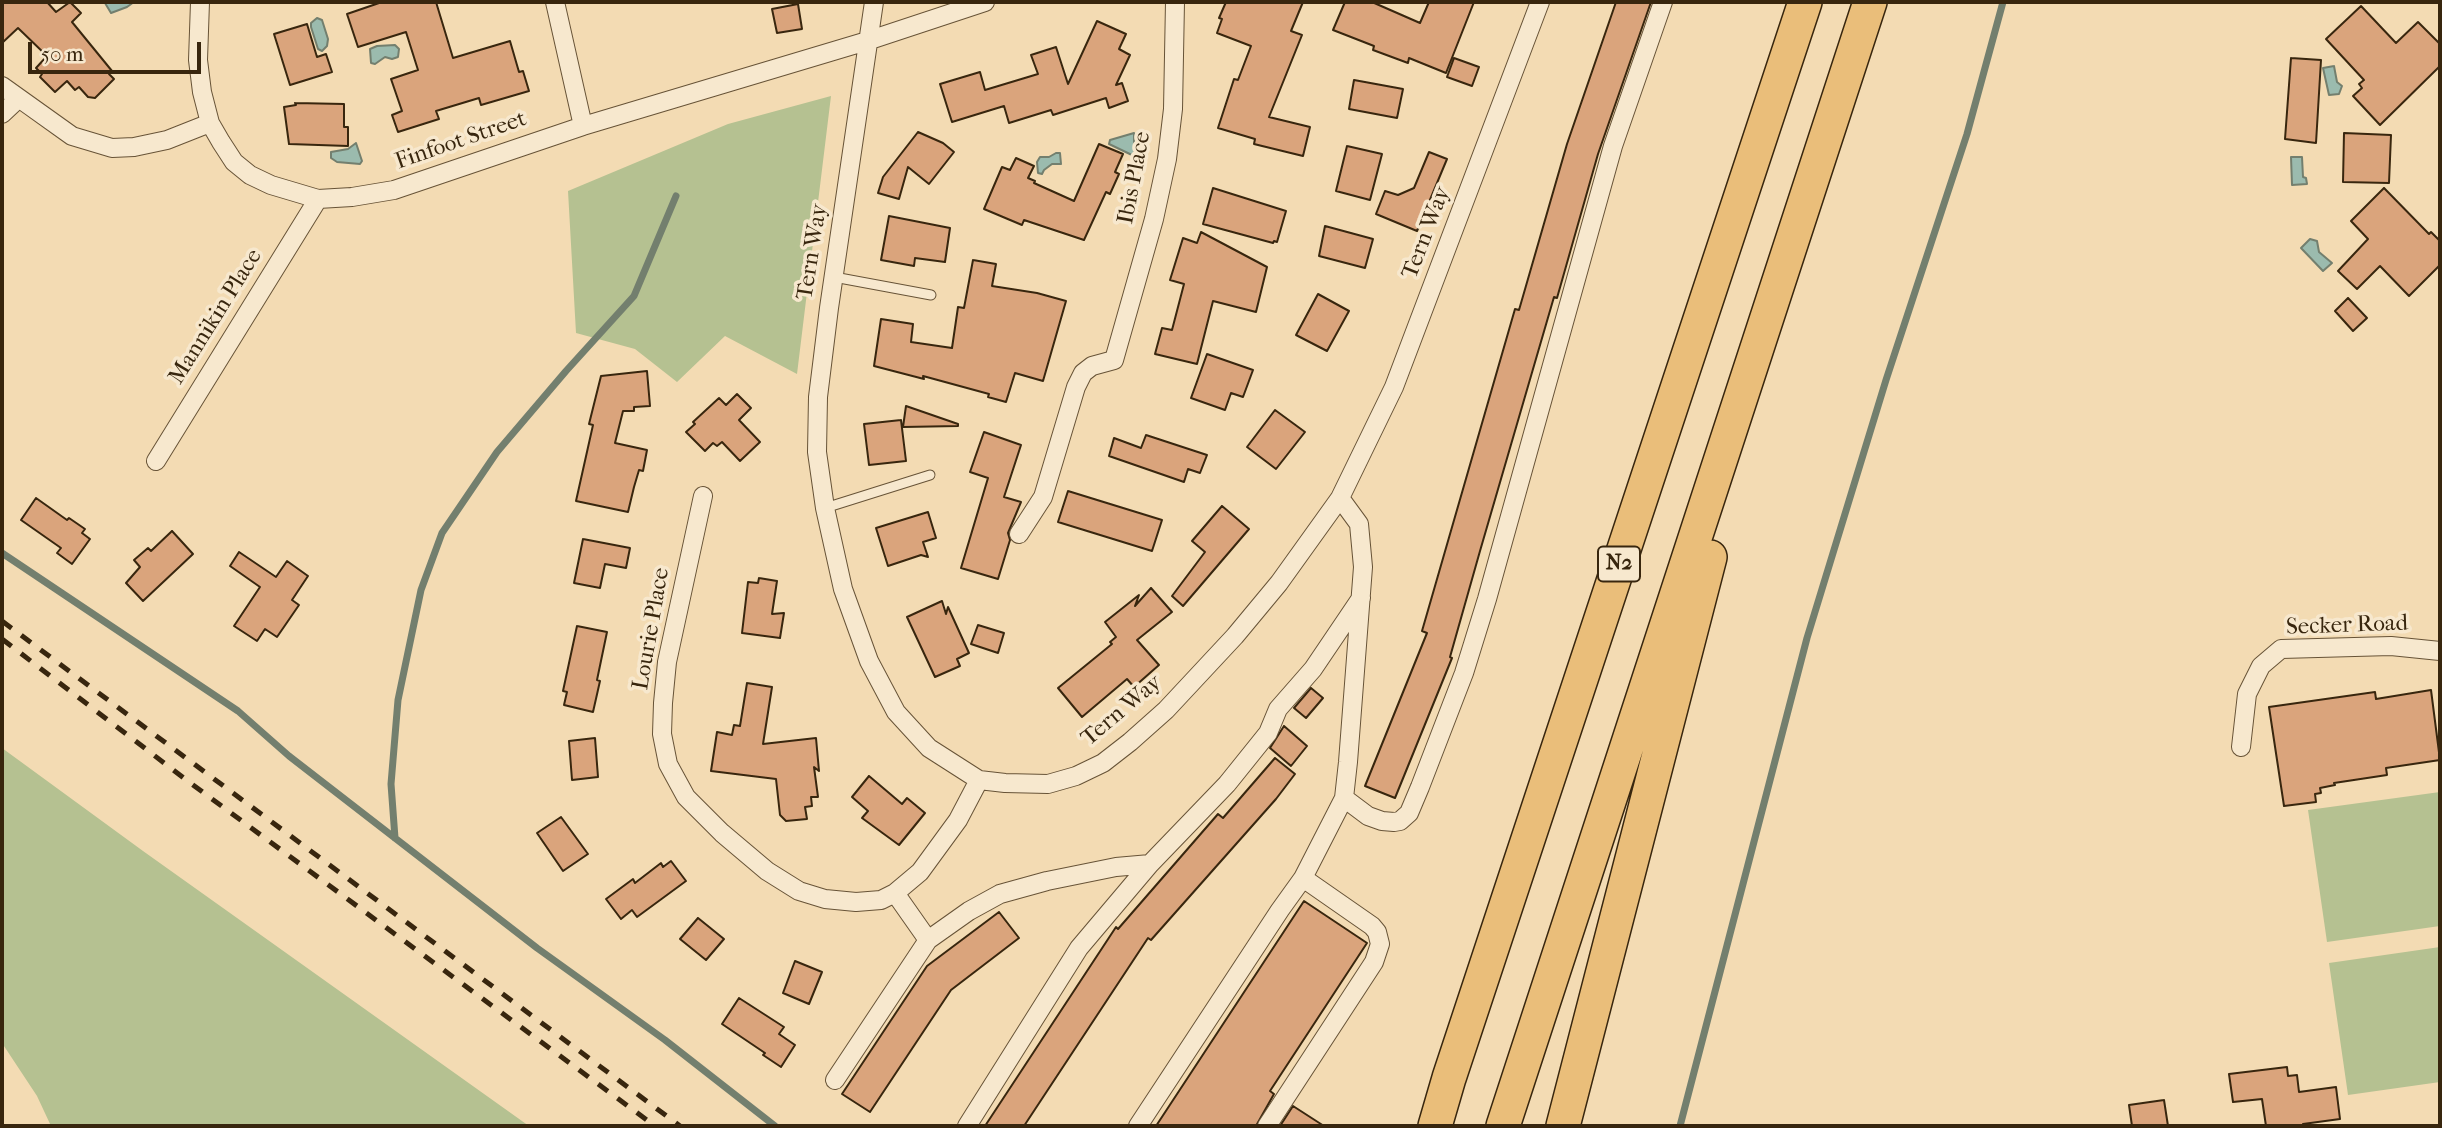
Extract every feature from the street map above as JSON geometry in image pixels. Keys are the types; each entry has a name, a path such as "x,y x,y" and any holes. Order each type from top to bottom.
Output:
{"highway":[{"name":"N2","path":"1435,1126 1805,2"},
{"path":"1503,1126 1870,2"},
{"path":"1563,1126 1799,216"}],"street":[{"name":"Finfoot Street","path":"200,2 198,60 210,123 234,162 250,175 271,186 318,200 394,190 583,126 867,41 985,2"},
{"path":"555,2 583,126"},
{"name":"Tern Way","path":"874,2 818,397 817,452 825,508 844,589 869,661 896,712 929,748 979,779 1005,783 1048,784 1076,776 1103,762 1130,743 1166,710 1236,636 1308,545 1340,498 1394,387 1540,2"},
{"name":"Ibis Place","path":"1019,534 1043,497 1076,387 1083,373 1092,366 1114,360 1154,219 1167,159 1173,109 1175,2"},
{"path":"1344,798 1368,816 1394,822 1400,821 1409,813 1420,787 1464,673 1488,599 1613,146 1663,2"},
{"path":"2,86 72,136 112,148 134,147 167,140 210,123"},
{"path":"2,114 18,99"},
{"name":"Mannikin Place","path":"156,461 318,200"},
{"name":"Lourie Place","path":"704,496 667,662 663,703 662,734 668,764 685,797 767,871 799,891 825,899 856,902 881,900 895,893 920,872 958,820 979,779"},
{"path":"1138,1126 1280,910 1304,878 1344,798 1363,567 1359,524 1340,498"},
{"path":"967,1126 1079,948 1150,863 1227,784 1268,733 1288,694 1313,669 1362,597"},
{"name":"Secker Road","path":"2241,747 2247,694 2262,666 2281,649 2391,646 2440,651"},
{"path":"835,1080 928,940 969,911 1000,894 1047,881 1150,863"},
{"path":"1267,1126 1374,962 1380,944 1377,932 1372,926 1304,878"},
{"path":"895,893 928,940"}],"lane":[{"path":"834,277 931,295"},
{"path":"825,508 930,475"}],"green space":[{"path":"831,96 797,374 725,336 677,382 635,349 576,333 568,191 728,124"},
{"path":"2,748 529,1126 51,1126 37,1096 2,1043"},
{"path":"2440,792 2440,926 2327,942 2308,810"},
{"path":"2440,947 2440,1082 2348,1095 2329,963"}],"shaded area":[{"path":"134,2 111,13 105,3"},
{"path":"317,18 322,20 328,39 327,46 322,51 318,49 311,27 311,23"},
{"path":"395,45 399,49 398,57 385,57 375,64 371,63 370,49"},
{"path":"2334,66 2337,82 2342,86 2339,94 2329,95 2323,68"},
{"path":"1134,133 1134,156 1109,144 1110,140"},
{"path":"356,143 362,161 360,164 337,162 331,158 331,152 348,149"},
{"path":"1060,153 1061,164 1052,164 1042,174 1038,173 1037,162 1040,157 1049,157"},
{"path":"2291,157 2302,157 2303,177 2306,178 2307,184 2292,185"},
{"path":"2310,239 2317,241 2319,252 2332,263 2323,271 2301,248"}],"building":[{"path":"2,2 47,2 56,12 70,2 81,13 72,22 112,71 109,74 114,79 95,98 88,97 79,87 75,90 67,81 55,92 40,77 42,74 36,68 47,56 18,28 2,43"},
{"path":"382,2 436,2 453,58 510,41 519,72 523,71 529,91 481,105 479,98 436,111 439,119 398,132 392,115 402,111 391,79 418,70 406,32 358,47 347,14"},
{"path":"1226,2 1303,2 1291,31 1302,35 1269,117 1310,127 1303,156 1254,144 1255,139 1218,128 1234,79 1238,80 1251,46 1217,33 1222,19 1219,18"},
{"path":"1345,2 1372,2 1420,23 1429,2 1474,2 1446,73 1409,58 1408,63 1373,50 1374,46 1333,30"},
{"path":"1616,2 1651,2 1598,154 1557,298 1554,297 1450,657 1452,658 1395,798 1365,786 1427,633 1422,631 1515,309 1519,310 1567,144"},
{"path":"798,4 802,29 777,33 772,9"},
{"path":"2361,6 2396,43 2418,22 2440,44 2440,66 2380,125 2353,96 2362,88 2359,84 2364,80 2326,39"},
{"path":"1097,21 1126,34 1119,49 1130,55 1116,85 1122,83 1128,101 1109,108 1106,98 1053,115 1051,110 1009,123 1004,106 952,122 940,84 980,72 985,90 1038,74 1031,55 1056,47 1068,84"},
{"path":"307,24 317,57 326,54 332,72 290,85 274,34"},
{"path":"1454,58 1479,67 1472,86 1447,77"},
{"path":"2291,58 2321,60 2316,143 2285,139"},
{"path":"1354,80 1403,89 1397,118 1349,109"},
{"path":"295,103 344,104 344,127 348,127 348,146 289,144 284,107 296,105"},
{"path":"918,132 943,143 954,152 929,184 908,167 899,199 878,193 883,177"},
{"path":"2344,133 2391,135 2389,183 2343,182"},
{"path":"1099,144 1123,154 1115,172 1119,174 1110,194 1106,192 1084,240 1024,220 1022,225 984,209 1002,167 1010,170 1016,158 1034,166 1028,178 1035,181 1034,183 1074,201"},
{"path":"1347,146 1382,154 1370,200 1336,191"},
{"path":"1429,152 1447,159 1417,231 1376,214 1385,191 1398,195 1414,188"},
{"path":"1213,188 1286,211 1277,242 1203,224"},
{"path":"2384,188 2429,234 2431,232 2440,241 2440,265 2409,296 2380,266 2357,289 2338,271 2368,239 2351,221"},
{"path":"889,216 950,228 945,262 915,258 914,266 881,260"},
{"path":"1325,226 1373,239 1365,268 1319,256"},
{"path":"1201,232 1267,267 1256,312 1213,301 1197,364 1155,354 1162,328 1172,330 1184,284 1170,280 1183,238 1197,243"},
{"path":"973,260 996,264 992,286 1066,301 1043,381 1015,373 1006,402 988,397 989,394 923,376 924,379 874,366 881,319 913,324 911,342 952,348 958,307 964,308"},
{"path":"1318,294 1349,311 1327,351 1296,335"},
{"path":"2348,298 2367,318 2353,331 2335,311"},
{"path":"1207,354 1253,370 1243,397 1231,393 1225,410 1191,398"},
{"path":"647,371 650,406 623,411 615,443 647,450 643,471 639,470 628,512 576,501 593,425 589,424 601,376"},
{"path":"737,394 751,408 739,420 760,442 740,461 722,442 717,446 713,443 705,451 686,432 719,398 726,405"},
{"path":"906,406 958,424 958,426 903,427"},
{"path":"1275,410 1305,432 1276,469 1247,447"},
{"path":"901,420 906,461 869,465 864,424"},
{"path":"984,432 1021,445 1004,497 1021,502 1008,533 1010,540 998,579 961,568 988,478 970,472"},
{"path":"1146,435 1207,455 1200,473 1188,469 1184,482 1109,456 1114,438 1141,448"},
{"path":"1068,491 1162,520 1152,551 1058,522"},
{"path":"36,498 85,529 82,533 90,539 72,564 57,553 61,548 21,520"},
{"path":"1222,506 1249,529 1183,606 1172,596 1205,552 1192,541"},
{"path":"928,512 936,538 923,542 928,557 921,555 888,566 876,528"},
{"path":"172,531 193,554 143,601 126,583 140,567 134,560 148,548 151,551"},
{"path":"583,539 630,548 626,568 605,564 600,588 574,583"},
{"path":"239,552 276,577 287,561 308,576 292,600 299,605 277,637 265,629 257,641 234,626 260,587 230,566"},
{"path":"759,578 777,581 772,614 784,613 780,638 742,633 748,582 758,583"},
{"path":"1151,588 1172,612 1137,640 1159,665 1134,687 1127,679 1082,717 1058,688 1112,644 1110,642 1116,637 1105,622 1139,595 1135,606"},
{"path":"942,601 946,614 948,607 969,653 957,659 960,666 935,677 907,617"},
{"path":"978,625 1004,633 998,653 971,644"},
{"path":"577,626 607,632 593,712 564,705 567,692 563,691"},
{"path":"747,683 772,687 763,744 816,738 819,771 814,767 818,797 811,797 812,806 805,807 807,819 786,821 780,815 776,779 711,771 717,732 732,735 734,725 740,726"},
{"path":"1311,688 1323,698 1306,718 1294,708"},
{"path":"2431,690 2440,760 2386,768 2387,775 2334,783 2335,785 2320,788 2321,793 2315,794 2316,802 2284,806 2269,707 2375,692 2376,699"},
{"path":"1284,726 1307,746 1291,766 1270,748"},
{"path":"595,738 598,777 572,780 569,741"},
{"path":"1275,758 1295,774 1151,940 1148,938 1024,1126 985,1126 1116,927 1118,929 1218,814 1223,818"},
{"path":"869,776 902,804 907,798 925,813 899,845 862,818 868,811 852,797"},
{"path":"561,817 588,854 563,871 537,833"},
{"path":"671,861 686,881 637,917 632,910 621,919 606,899 633,879 635,883 661,863 663,867"},
{"path":"1304,901 1367,943 1270,1091 1274,1094 1256,1126 1156,1126"},
{"path":"999,912 1019,938 951,990 870,1112 842,1094 927,966"},
{"path":"698,918 724,939 706,960 680,939"},
{"path":"795,961 822,972 809,1004 783,993"},
{"path":"739,998 784,1027 779,1034 795,1045 781,1067 722,1024"},
{"path":"2287,1067 2288,1076 2297,1075 2299,1092 2336,1087 2340,1119 2303,1124 2304,1126 2266,1126 2262,1099 2233,1102 2229,1074"},
{"path":"2164,1100 2168,1126 2132,1126 2129,1105"},
{"path":"1293,1106 1324,1126 1280,1126"}],"waterway":[{"path":"1680,1126 1807,638 1886,380 1967,134 2003,2"},
{"path":"395,838 391,784 398,700 421,590 442,533 497,452 634,296 676,196"},
{"path":"2,553 238,711 289,756 537,948 665,1040 775,1126"}],"railway":[{"path":"2,621 680,1126"},
{"path":"2,639 189,782 655,1126"}]}
